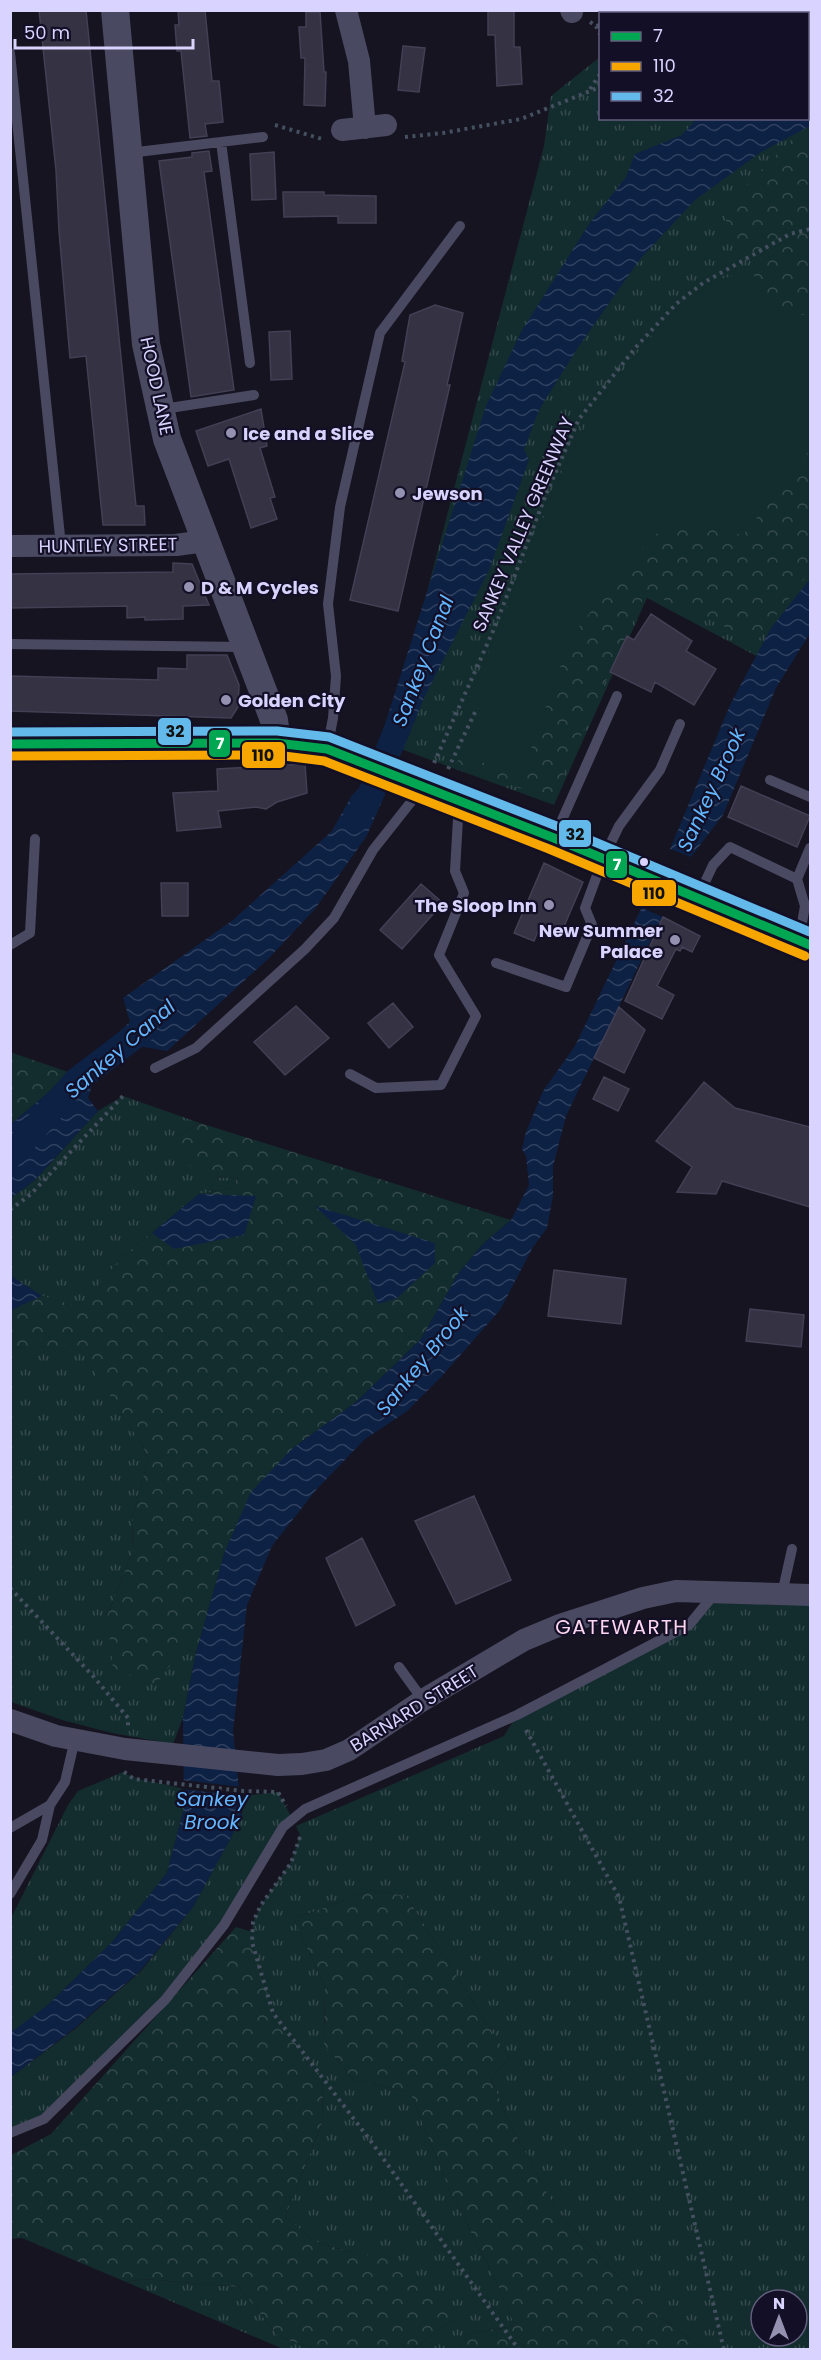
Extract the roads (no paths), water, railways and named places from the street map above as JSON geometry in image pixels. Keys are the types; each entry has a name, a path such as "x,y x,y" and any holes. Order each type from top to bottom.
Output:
{"street":[{"name":"HOOD LANE","path":"115,10 146,344 159,410 167,439 274,720 278,743"},
{"path":"332,135 375,127 346,10"},
{"name":"HUNTLEY STREET","path":"10,546 176,545 205,541"},
{"path":"10,744 278,743 327,749 554,838 805,942"},
{"name":"BARNARD STREET","path":"10,1720 56,1736 125,1749 278,1765 302,1764 326,1760 349,1750 423,1700 524,1640 560,1625 643,1598 676,1591 810,1595"}],"lane":[{"path":"10,53 61,546"},
{"path":"128,153 263,137"},
{"path":"221,142 250,363"},
{"path":"327,749 333,718 336,676 328,604 340,507 380,333 459,226"},
{"path":"159,410 254,395"},
{"path":"10,644 247,646"},
{"path":"554,838 617,696"},
{"path":"496,963 566,987 592,925 585,908 603,859 619,826 635,801 660,770 680,724"},
{"path":"770,780 810,797"},
{"path":"155,1068 196,1048 305,949 334,918 373,850 412,803 440,793 455,871 464,893 439,955 476,1016 441,1085 376,1088 350,1074"},
{"path":"10,945 30,933 35,839"},
{"path":"677,888 714,865 730,847 797,879"},
{"path":"805,942 805,906 797,879 810,848"},
{"path":"782,1594 792,1549"},
{"path":"10,2133 44,2119 165,2000 224,1925 283,1827 292,1818 305,1809 517,1715 689,1625 716,1592"},
{"path":"399,1667 423,1700"},
{"path":"10,1894 42,1840 50,1805 65,1782 75,1740"},
{"path":"10,1828 50,1805"}],"water":[{"path":"809,64 810,126 761,152 695,200 640,259 579,346 540,408 524,449 529,460 489,570 424,698 402,752 379,743 486,406 521,332 589,224 626,177 635,154 682,135 695,120 809,120"},
{"name":"Sankey Brook","path":"810,579 810,633 776,688 723,815 691,857 566,1116 553,1166 553,1196 547,1228 533,1247 500,1310 442,1376 406,1412 365,1439 316,1490 272,1546 247,1605 233,1731 242,1817 193,1907 140,1971 75,2028 11,2077 10,2033 48,2005 113,1941 167,1873 184,1808 183,1718 196,1653 225,1551 251,1492 293,1448 356,1402 421,1339 458,1274 482,1245 511,1220 529,1185 526,1156 522,1149 526,1132 543,1091 575,1046 670,849 730,705 771,628"},
{"path":"362,786 385,795 366,837 315,909 267,960 167,1051 138,1046 126,1057 103,1046 130,1022 123,998 233,920 332,831 352,795"},
{"path":"71,1073 93,1082 88,1098 98,1111 35,1180 11,1198 11,1124"},
{"path":"199,1194 256,1196 244,1235 174,1249 152,1233"},
{"path":"315,1206 435,1243 435,1263 397,1298 378,1304 356,1245"},
{"path":"11,1276 42,1296 11,1310"}],"waterway":[{"name":"Sankey Canal","path":"355,820 369,798 402,717"},
{"name":"Sankey Canal","path":"10,1156 77,1080 143,1030"}],"place":[{"name":"Ice and a Slice","path":"231,433"},
{"name":"Jewson","path":"400,493"},
{"name":"D & M Cycles","path":"189,587"},
{"name":"Golden City","path":"226,700"},
{"name":"The Sloop Inn","path":"549,905"},
{"name":"New Summer Palace","path":"675,940"}],"district":[{"name":"GATEWARTH","path":"622,1627"}]}
